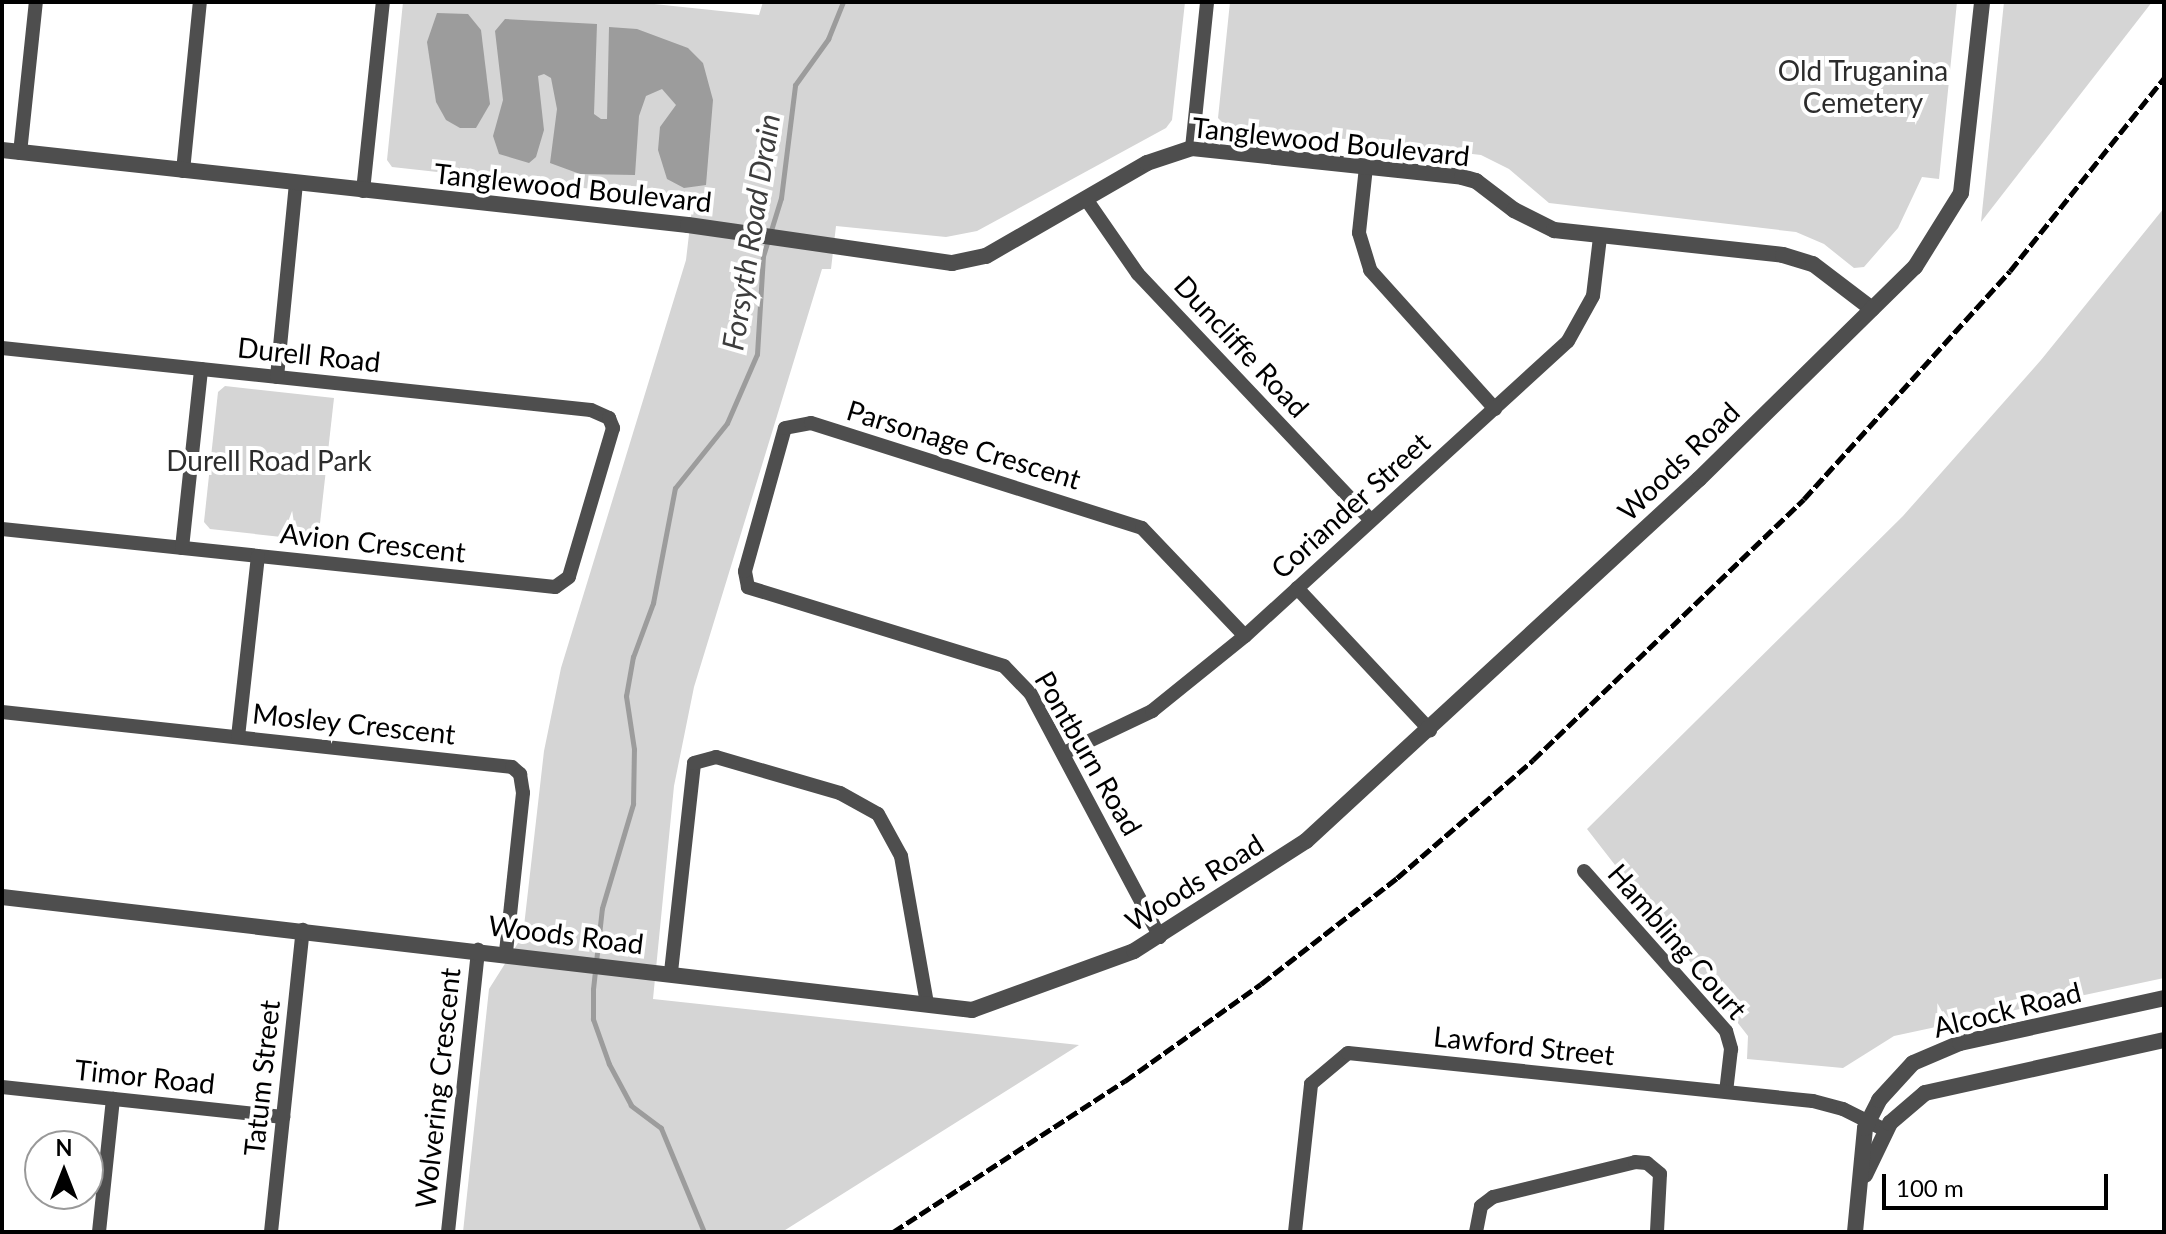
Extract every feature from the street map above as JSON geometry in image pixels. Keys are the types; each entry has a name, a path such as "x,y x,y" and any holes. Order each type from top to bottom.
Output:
{"street":[{"path":"20,153 36,2"},
{"path":"183,171 200,2"},
{"path":"363,191 383,2"},
{"path":"1192,148 1207,2"},
{"name":"Woods Road","path":"3,898 668,971 972,1010 1160,937 1306,841 1430,730 1915,267 1961,193 1982,2"},
{"name":"Tanglewood Boulevard","path":"2,152 688,225 913,259 974,261 1163,155 1192,148 1476,181 1538,225 1600,237 1783,255 1813,264 1872,309"},
{"path":"1366,167 1359,233 1370,270 1495,409"},
{"path":"277,377 296,183"},
{"name":"Duncliffe Road","path":"1086,199 1138,274 1371,520"},
{"name":"Coriander Street","path":"1064,753 1152,711 1245,636 1495,409 1583,321 1593,296 1600,237"},
{"name":"Durell Road","path":"2,348 591,410 609,418"},
{"path":"182,548 201,369"},
{"name":"Avion Crescent","path":"2,529 555,587 563,584 572,566 612,439 609,418"},
{"name":"Parsonage Crescent","path":"748,587 745,571 785,428 811,423 1142,528 1245,636"},
{"path":"238,737 258,556"},
{"name":"Pontburn Road","path":"748,587 1004,666 1030,693 1160,937"},
{"path":"1297,588 1430,730"},
{"name":"Mosley Crescent","path":"2,712 512,767 520,774 523,793 506,953"},
{"path":"668,971 694,763 716,757 840,793 878,814 901,856 927,1004"},
{"name":"Hambling Court","path":"1584,871 1726,1031 1731,1049 1726,1092"},
{"name":"Tatum Street","path":"271,1232 303,930"},
{"name":"Wolvering Crescent","path":"448,1232 478,950"},
{"name":"Alcock Road","path":"1855,1232 1861,1144 1868,1121 1905,1070 1931,1054 2164,998"},
{"name":"Alcock Road","path":"1859,1192 1885,1130 1914,1100 1939,1089 2164,1040"},
{"name":"Lawford Street","path":"1295,1232 1311,1084 1348,1053 1824,1103 1885,1130"},
{"name":"Timor Road","path":"2,1087 283,1117"},
{"path":"99,1232 113,1099"},
{"path":"1476,1232 1481,1206 1493,1197 1635,1162 1655,1168 1662,1184 1657,1232"}],"green space":[{"path":"403,2 635,2 759,15 763,2 1185,2 1172,120 1166,128 977,231 946,237 836,226 831,269 822,269 694,687 674,786 653,999 1079,1045 782,1232 463,1232 489,989 523,935 544,751 561,668 686,260 693,200 392,167 387,160"},
{"name":"Old Truganina Cemetery","path":"1230,2 1957,2 1939,179 1922,177 1898,228 1864,267 1854,268 1824,244 1796,232 1549,203 1509,169 1481,155 1225,125 1218,118"},
{"path":"2004,2 2152,2 1981,222"},
{"path":"2164,208 2164,978 1894,1036 1843,1068 1747,1059 1748,1036 1587,829 1903,516 2041,360"},
{"name":"Durell Road Park","path":"225,386 334,398 318,541 210,529 204,522 218,392"}],"shaded area":[{"path":"437,13 468,14 481,30 490,104 476,128 460,128 446,120 436,102 427,42"},
{"path":"505,19 597,24 594,114 601,119 607,119 609,27 637,29 688,48 703,63 713,100 706,185 684,188 667,179 658,150 660,127 676,105 662,89 646,96 639,116 635,175 580,174 550,163 557,109 551,78 544,74 538,76 544,130 536,157 529,163 499,154 493,136 503,100 495,31"}],"waterway":[{"name":"Forsyth Road Drain","path":"704,1232 661,1128 631,1105 609,1064 593,1019 593,989 602,908 633,804 634,749 626,696 633,657 653,603 675,488 727,423 757,354 763,256 781,198 795,85 828,39 843,2"}],"railway":[{"path":"893,1232 1125,1081 1261,984 1397,878 1533,760 1804,499 2010,271 2164,78"}]}
